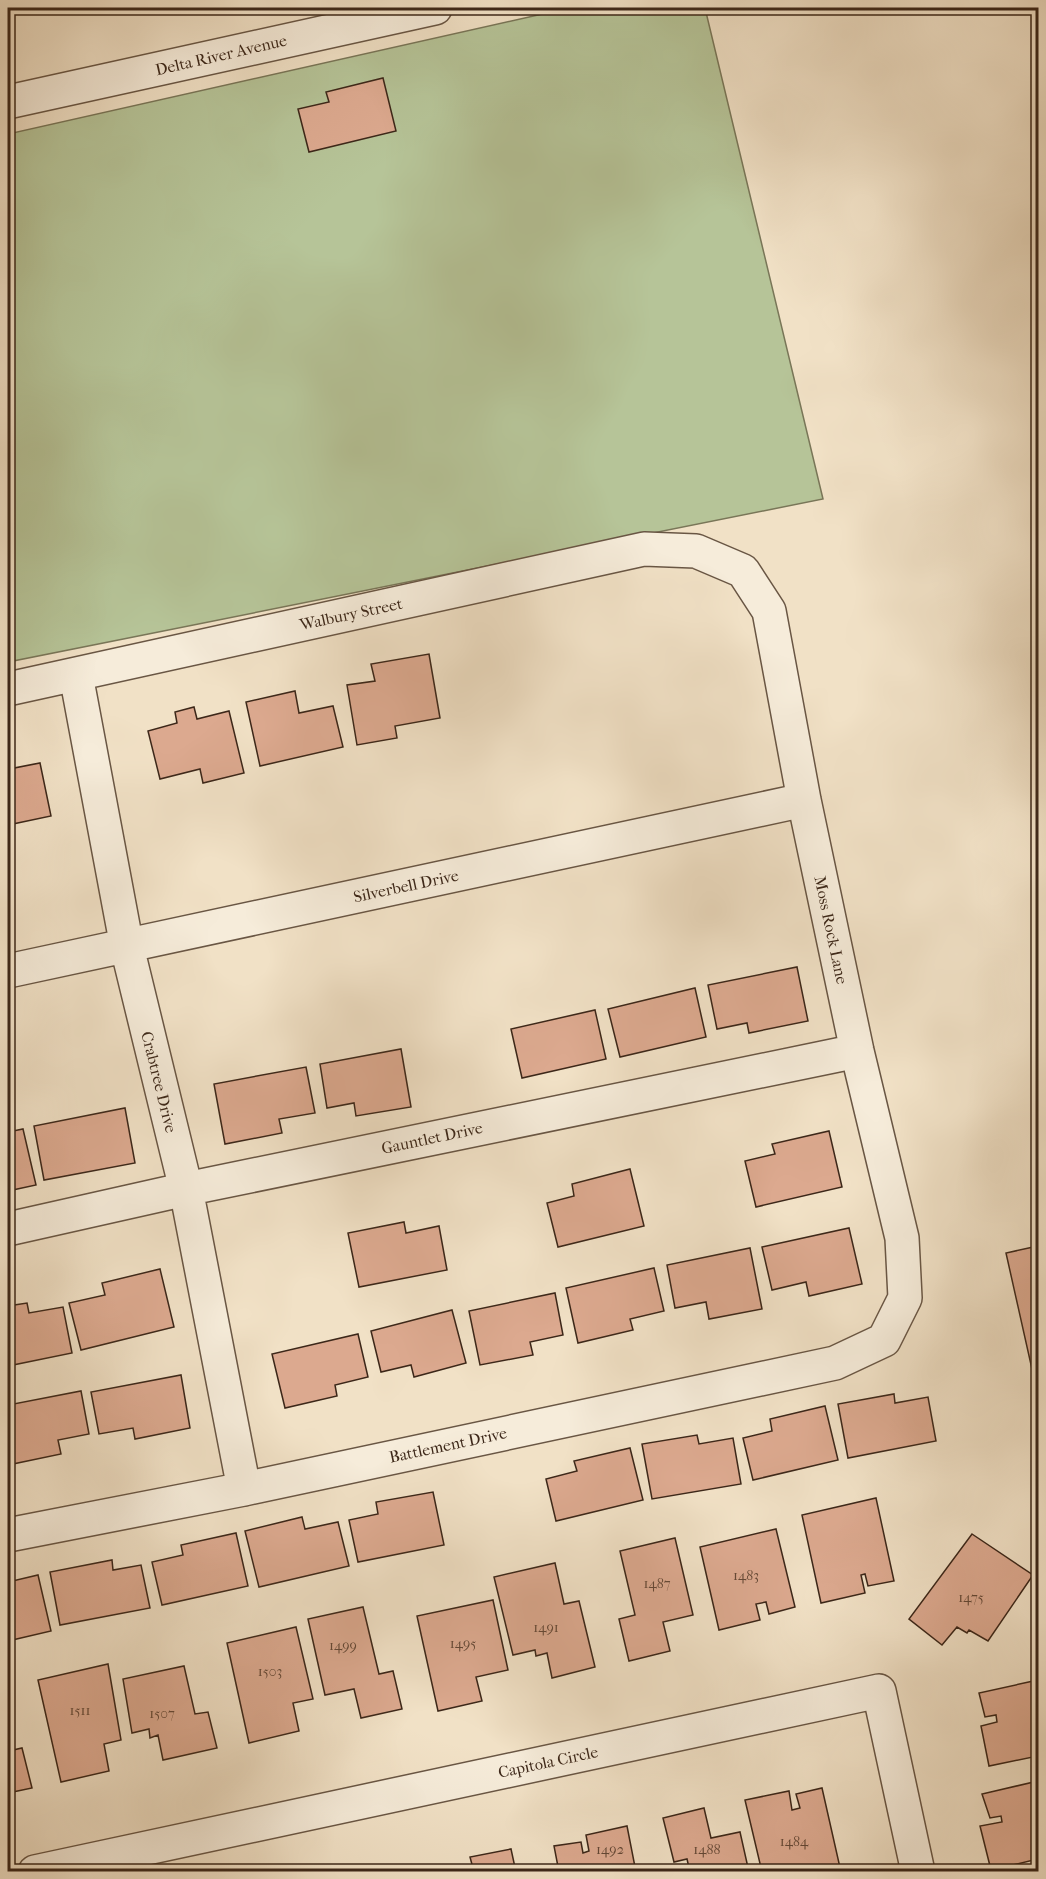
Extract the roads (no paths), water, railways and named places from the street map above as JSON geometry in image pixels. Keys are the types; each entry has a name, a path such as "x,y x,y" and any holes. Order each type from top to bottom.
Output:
{"street":[{"name":"Delta River Avenue","path":"8,102 326,19 435,8"},
{"name":"Walbury Street","path":"8,689 644,549 696,551"},
{"name":"Moss Rock Lane","path":"696,551 743,571 769,611 804,800 857,1051 902,1238 905,1298 884,1340"},
{"name":"Crabtree Drive","path":"76,675 127,947 186,1189 244,1488"},
{"name":"Silverbell Drive","path":"8,971 804,800"},
{"name":"Gauntlet Drive","path":"8,1229 186,1189 857,1051"},
{"name":"Battlement Drive","path":"8,1535 244,1488 835,1363 884,1340"},
{"name":"Capitola Circle","path":"35,1872 879,1690 918,1872"}]}
